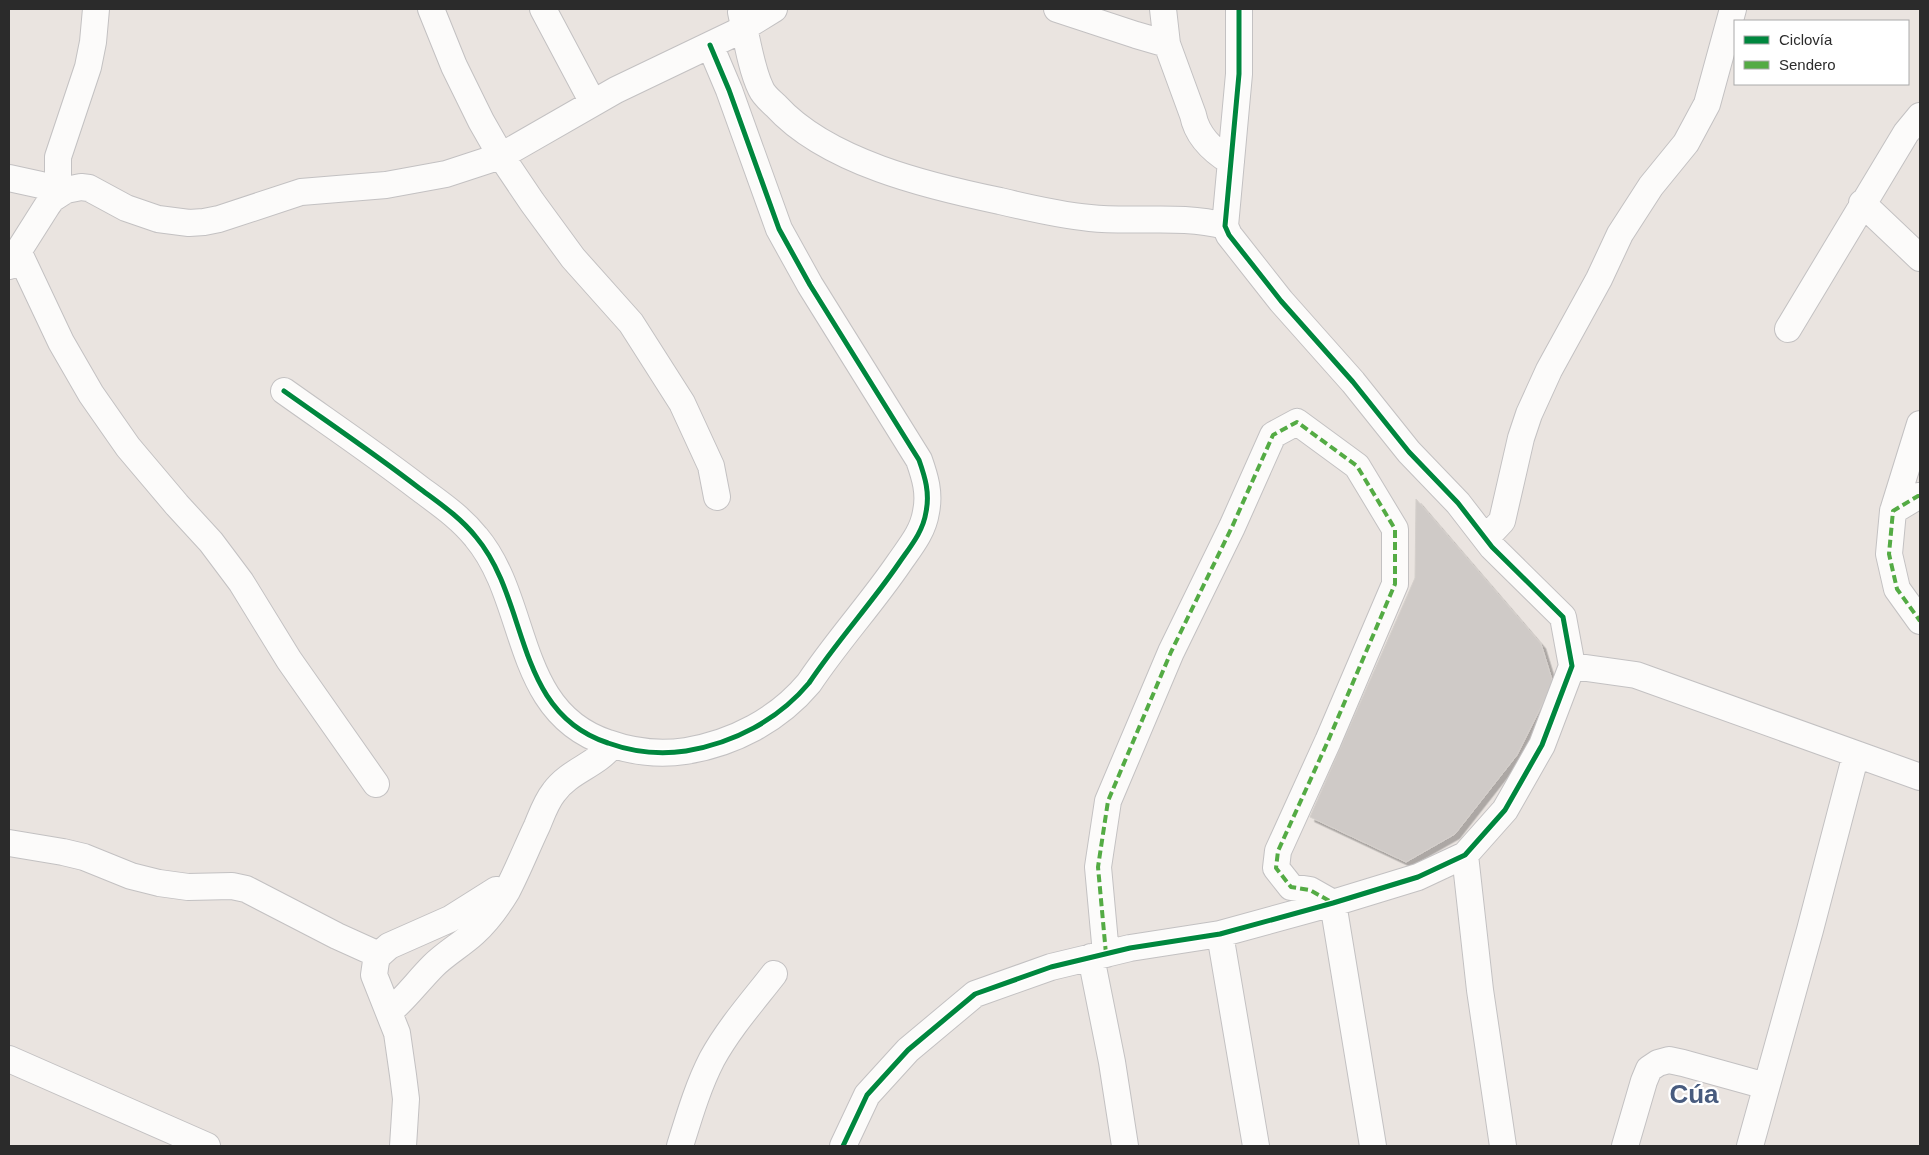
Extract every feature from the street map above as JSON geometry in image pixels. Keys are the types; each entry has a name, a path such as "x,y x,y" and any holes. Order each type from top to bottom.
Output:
{"street":[{"path":"58,194 58,157 88,67 93,42 96,9"},
{"path":"431,9 454,66 481,121 501,156 573,258 631,323 682,402 711,466 717,497"},
{"path":"543,9 593,103"},
{"path":"376,784 289,660 241,582 211,542 177,506 128,446 91,394 14,260 47,206 58,194 73,188 89,188 126,208 158,219 189,223 219,219 301,192 417,181 455,172 501,156 616,90 710,45 742,18 774,9"},
{"path":"1057,9 1136,36 1167,44"},
{"path":"1163,9 1167,44 1194,115 1195,126 1210,145 1231,162"},
{"path":"843,1146 867,1095 908,1050 975,994 1051,966 1130,948 1220,934 1333,903 1418,877 1465,855 1505,810 1542,745 1572,666 1563,617 1492,547 1458,503 1409,452 1353,382 1281,301 1229,235 1225,226 1239,74 1239,9"},
{"path":"1486,538 1502,522 1521,438 1529,414 1549,370 1633,212 1686,143 1701,117 1714,83 1733,9"},
{"path":"742,18 761,91 785,117 828,145 873,166 985,198 1079,216 1141,220 1181,219 1210,222 1225,226"},
{"path":"284,390 398,472 468,528 486,550 500,577 525,651 541,686 562,714 587,734 628,750 660,753 700,749 752,729 782,711 809,683 892,574 919,533 924,524 928,504 927,482 919,460 810,285 779,229 729,90 710,45"},
{"path":"1788,329 1862,203 1906,133 1920,116"},
{"path":"9,178 42,185 58,194"},
{"path":"1862,203 1920,258"},
{"path":"1126,1146 1112,1062 1098,956 1098,867 1108,801 1171,652 1213,567 1273,436 1298,422 1356,466 1395,529 1395,584 1328,741 1278,851 1276,868 1291,886 1310,890 1333,903"},
{"path":"1920,424 1893,511 1888,554 1897,589 1920,622"},
{"path":"1893,511 1920,496"},
{"path":"1572,666 1636,674 1920,777"},
{"path":"389,1012 400,1004 447,952 481,926 507,891 545,806 554,792 566,778 597,760 612,745"},
{"path":"1750,1146 1810,930 1856,754"},
{"path":"9,843 77,856 105,864 131,876 152,881 188,887 221,885 246,889 337,936 379,955"},
{"path":"1465,855 1480,990 1503,1146"},
{"path":"404,1146 406,1123 404,1075 397,1033 374,974 374,968 379,955 389,946 450,919 496,890 507,891"},
{"path":"1333,903 1372,1146"},
{"path":"1220,934 1256,1146"},
{"path":"680,1146 693,1104 712,1059 774,974"},
{"path":"9,1059 207,1146"},
{"path":"1626,1146 1649,1069 1658,1063 1669,1060 1766,1086"}],"building":[{"path":"1416,499 1541,644 1553,683 1517,755 1455,834 1406,862 1310,817 1415,578"}],"marked path":[{"path":"1106,954 1098,867 1108,801 1171,652 1232,527 1273,435 1297,422 1357,466 1395,529 1395,584 1328,741 1278,851 1276,868 1291,887 1310,890 1333,903"},
{"path":"1920,496 1893,511 1889,554 1897,589 1920,621"}],"cycle path":[{"path":"843,1146 867,1095 908,1050 975,994 1051,967 1130,948 1220,934 1333,903 1418,877 1465,855 1505,810 1542,745 1572,666 1563,617 1492,547 1458,503 1409,452 1353,382 1281,301 1229,235 1225,226 1239,74 1239,9"},
{"path":"284,391 402,475 449,511 470,530 493,563 506,592 539,681 555,707 577,728 608,743 627,749 656,753 676,752 704,747 738,736 769,719 783,708 809,683 912,545 924,519 927,492 919,460 810,285 779,229 729,90 710,45"}],"district":[{"name":"Cúa","path":"1694,1094"}]}
